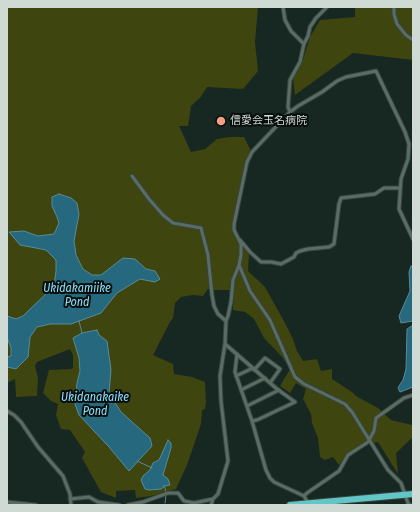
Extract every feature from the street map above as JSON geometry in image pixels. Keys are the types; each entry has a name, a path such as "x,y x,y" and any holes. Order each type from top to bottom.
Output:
{"highway":[{"path":"290,505 413,494"}],"street":[{"path":"283,7 285,20 291,31 304,44"},
{"path":"290,112 288,107 290,80 300,62 310,27 326,7"},
{"path":"394,7 394,14 397,24 413,40"},
{"path":"128,505 142,502 166,493 178,493 184,501 194,503 213,499 218,494 228,461 220,376 225,344 226,321 233,280 240,265 241,254 241,244 234,230 234,224 247,162 252,152 290,112 341,79 376,71 405,132 409,144 408,159 401,179 399,209 413,240"},
{"path":"132,176 163,215 173,222 201,228 208,255 214,306 218,314 226,321"},
{"path":"236,234 255,258 262,262 281,264 294,257 296,253 300,251 329,247 334,244 341,198 375,194 384,188 400,188"},
{"path":"240,265 250,291 270,320 295,377 304,384 345,404 352,412 393,476 401,483 410,505"},
{"path":"225,344 294,402 252,421"},
{"path":"237,354 234,372 252,421 266,470 274,482 304,496 308,504"},
{"path":"236,376 254,369 265,358 280,369 270,383"},
{"path":"241,390 265,378"},
{"path":"247,406 279,390"},
{"path":"304,496 339,471 348,455 369,440 374,431 376,418 404,398 413,395"},
{"path":"7,411 21,422 38,447 63,476 68,486 71,505"},
{"path":"70,499 89,498 98,502 119,505"},
{"path":"212,505 213,499"},
{"path":"7,502 36,505"}],"green space":[{"path":"7,7 258,7 255,42 258,71 243,89 207,87 200,98 191,106 188,126 179,126 191,152 205,149 217,139 244,137 250,149 237,208 236,231 249,254 248,271 265,287 285,323 303,361 317,359 321,371 332,369 332,379 356,396 378,408 391,420 412,425 413,437 396,453 398,474 378,442 368,444 348,453 339,465 333,457 325,460 320,457 318,438 312,423 311,414 303,399 306,389 296,383 290,393 280,386 290,369 283,358 264,338 254,319 245,312 233,310 234,290 208,289 203,296 193,295 181,297 175,303 173,318 153,355 173,364 174,374 192,377 205,382 206,403 205,409 202,410 201,424 187,465 176,489 151,496 136,498 135,490 116,491 116,498 101,492 82,458 85,452 70,430 61,429 56,415 58,404 51,401 43,393 49,370 73,368 73,355 70,349 37,362 35,366 38,378 37,396 16,397 15,379 7,383"},
{"path":"355,7 413,7 413,60 353,53 295,95 293,78 303,60 310,37 320,20 355,17"}],"water":[{"name":"Ukidakamiike Pond","path":"59,194 71,198 77,203 79,214 74,241 76,255 83,269 92,275 101,275 123,258 135,259 146,269 155,271 160,279 155,282 140,279 117,293 101,313 71,324 50,324 37,327 30,337 28,357 16,369 7,367 7,357 11,356 11,348 7,337 7,316 16,319 23,316 54,286 56,271 56,260 46,250 20,245 9,232 24,231 38,236 54,234 59,223 52,206 52,197"},
{"path":"411,266 413,267 413,321 401,323 399,316 410,291 409,272"},
{"path":"413,325 413,387 400,392 398,388 403,380 406,369 407,329"},
{"name":"Ukidanakaike Pond","path":"97,330 99,335 107,341 111,370 109,393 121,412 150,438 152,446 129,471 79,415 75,404 80,371 79,358 73,338 82,333"},
{"path":"168,440 171,443 171,448 163,475 168,479 170,485 161,489 145,489 141,480 150,470 153,463 159,460"}],"waterway":[{"path":"79,321 82,333"},
{"path":"137,461 152,468"},
{"path":"164,485 166,492"},
{"path":"165,503 166,495"}],"place":[{"name":"信愛会玉名病院","path":"221,121"}]}
